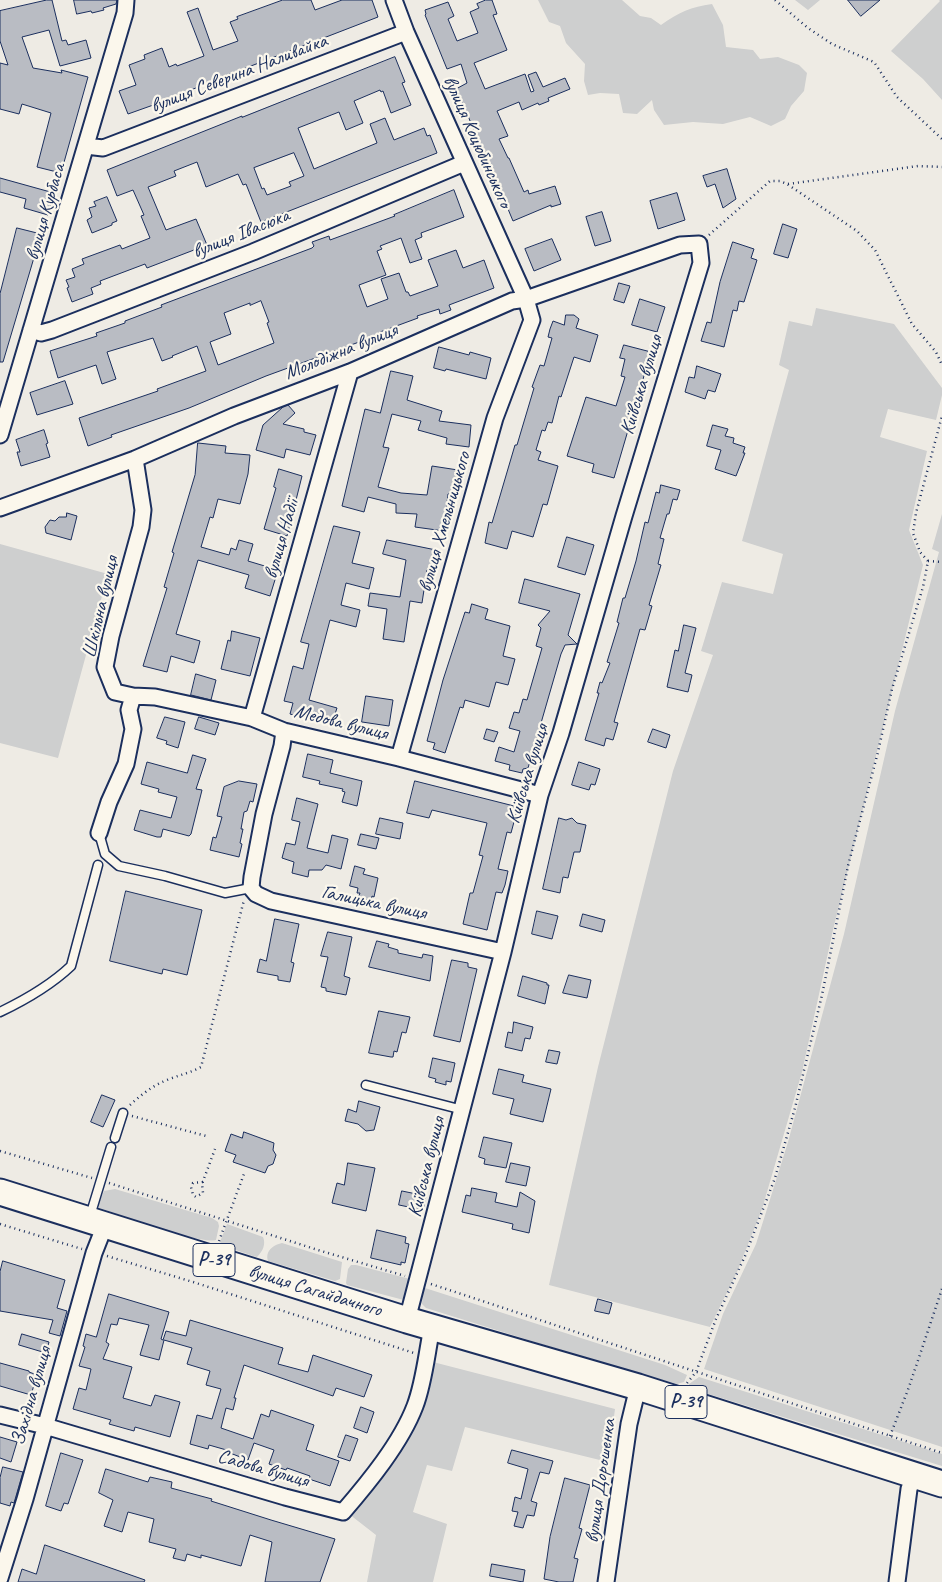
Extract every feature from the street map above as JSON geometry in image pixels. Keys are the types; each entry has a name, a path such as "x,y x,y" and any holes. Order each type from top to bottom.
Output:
{"main road":[{"name":"вулиця Сагайдачного","path":"0,1192 424,1325"},
{"name":"Р-39","path":"424,1325 638,1387 942,1484"}],"street":[{"name":"вулиця Курбаса","path":"0,435 125,13 126,0"},
{"name":"вулиця Коцюбинського","path":"394,0 406,32 526,299"},
{"name":"вулиця Северина Наливайка","path":"86,146 103,148 406,32"},
{"name":"вулиця Івасюка","path":"31,330 41,333 62,326 252,252 464,163"},
{"name":"Молодіжна вулиця","path":"0,508 135,459 234,416 350,372 512,301 526,299 680,245 699,244"},
{"name":"Київська вулиця","path":"426,1357 430,1338 424,1325 419,1280 503,952 540,795 561,733 629,498 701,262 699,244"},
{"name":"вулиця Хмельницького","path":"399,758 495,418 532,320 526,299"},
{"name":"вулиця Надії","path":"252,718 350,372"},
{"name":"Шкільна вулиця","path":"133,696 115,692 104,667 142,527 143,510 135,459"},
{"name":"Медова вулиця","path":"133,696 155,697 252,718 284,730 540,795"},
{"path":"99,833 109,802 126,764 133,729 129,710 133,696"},
{"path":"252,883 264,814 282,746 284,730"},
{"name":"Галицька вулиця","path":"252,883 256,894 271,901 503,952"},
{"name":"Західна вулиця","path":"0,1578 94,1253 97,1223"},
{"name":"Садова вулиця","path":"0,1415 45,1426 276,1495 343,1512 378,1469 415,1406 426,1357"},
{"name":"вулиця Дорошенка","path":"606,1582 629,1424 638,1387"},
{"path":"897,1582 909,1489 914,1475"}],"lane":[{"path":"99,833 104,854 119,866 165,876 225,893 252,883"},
{"path":"0,1012 18,1003 71,966 98,865"},
{"path":"366,1086 463,1110"},
{"path":"115,1138 123,1113"},
{"path":"97,1223 101,1181 112,1147"}],"path":[{"path":"775,0 808,28 832,44 874,62 897,96 942,139"},
{"path":"787,184 918,166 942,167"},
{"path":"699,244 745,206 770,182 780,181 787,184 857,231 875,250 912,324 936,352 942,364"},
{"path":"942,416 916,513 913,533 920,552 928,561 942,562"},
{"path":"680,1400 685,1386 696,1372 716,1319 746,1256 768,1195 795,1108 822,995 848,866 878,752 892,689 923,586 928,561"},
{"path":"123,1113 148,1089 201,1067 245,898 252,883"},
{"path":"123,1113 206,1136"},
{"path":"203,1182 193,1183 191,1187 193,1195 196,1197 203,1193 203,1182 216,1149"},
{"path":"0,1151 419,1280 942,1453"},
{"path":"214,1259 226,1220 244,1174"},
{"path":"0,1224 202,1285 426,1357"},
{"path":"890,1437 942,1289"}],"shaded area":[{"path":"538,0 622,0 640,16 651,18 661,25 685,11 712,4 723,25 726,47 753,50 760,59 778,57 799,65 807,73 804,91 791,106 785,119 771,126 750,117 723,124 693,122 664,125 654,110 652,100 637,114 623,113 619,94 600,93 588,95 584,81 585,64 566,43 560,26 549,22"},
{"path":"795,0 820,0 808,10"},
{"path":"939,0 942,0 942,100 923,79 891,51"},
{"path":"816,308 894,324 942,388 942,395 936,420 888,409 880,437 927,451 909,530 923,565 833,930 802,1072 762,1209 737,1272 710,1327 549,1285 598,1067 673,771 713,655 701,651 722,582 773,594 783,554 742,541 789,370 779,365 789,321 812,326"},
{"path":"942,514 942,1447 704,1369 723,1314 756,1244 788,1142 844,934 895,711 939,552 932,549"},
{"path":"0,544 108,574 58,758 0,743"},
{"path":"115,1189 212,1218 218,1222 219,1226 216,1240 178,1234 99,1208 98,1205 104,1191"},
{"path":"227,1224 263,1237 263,1247 257,1257 224,1246 220,1242"},
{"path":"282,1243 342,1262 340,1279 335,1281 268,1261 267,1257 270,1249"},
{"path":"351,1265 410,1279 408,1297 404,1300 347,1285 348,1269"},
{"path":"425,1288 665,1365 687,1375 684,1382 677,1384 615,1367 426,1308 422,1304"},
{"path":"433,1362 615,1409 608,1462 465,1427 452,1471 427,1465 413,1512 447,1524 433,1582 367,1582 376,1535 349,1514 393,1455 398,1457 419,1414"},
{"path":"699,1377 942,1454 942,1466 689,1388 689,1384"}],"building":[{"path":"52,0 62,41 66,40 68,45 86,40 91,58 60,66 49,30 22,37 33,68 62,73 61,70 88,77 61,173 37,167 51,113 22,104 19,114 0,109 0,63 8,65 0,41 0,11"},
{"path":"74,0 117,0 116,4 103,8 104,10 77,14"},
{"path":"283,0 311,0 315,10 342,0 372,0 378,17 225,76 187,93 128,114 119,91 136,85 129,65 145,59 144,55 162,48 169,67 204,56 187,12 198,8 213,50 238,41 230,22 238,19 237,17"},
{"path":"486,0 492,0 497,14 493,15 507,50 474,63 485,89 525,74 531,92 534,91 528,75 536,72 543,87 565,78 570,89 548,98 549,101 539,105 538,103 522,110 519,102 497,111 508,136 499,139 524,192 528,190 529,194 555,186 561,204 551,207 551,205 513,221 498,185 488,167 490,166 456,89 467,83 461,64 447,69 425,15 425,10 448,2 454,16 448,19 457,41 478,33 470,12 479,8 477,4"},
{"path":"848,0 880,0 861,16"},
{"path":"395,57 405,82 402,83 411,105 391,113 383,91 381,92 380,90 354,101 363,123 346,130 339,112 298,128 314,169 377,143 370,124 385,118 394,140 424,128 427,136 430,135 437,153 261,222 246,184 243,185 238,174 206,187 197,162 174,171 176,176 148,187 166,230 196,219 207,245 147,268 145,264 100,281 101,284 91,288 93,294 72,302 66,280 75,277 72,269 84,264 82,259 120,245 122,249 150,238 141,216 144,215 133,190 117,196 107,170","holes":["294,153 304,176 289,182 291,186 267,195 264,188 262,189 254,168"]},
{"path":"727,169 736,199 723,208 715,184 707,187 703,176"},
{"path":"0,178 54,193 48,215 24,208 26,199 0,192"},
{"path":"454,190 464,217 421,233 422,237 415,240 422,259 410,263 401,238 380,246 382,249 377,251 386,275 359,285 367,307 388,299 381,279 399,273 406,292 410,296 438,286 428,260 456,250 463,268 484,260 494,288 449,305 451,310 440,314 439,309 417,316 418,318 380,332 381,334 266,376 189,408 111,435 112,437 88,446 79,418 158,391 157,389 206,371 197,346 162,361 153,338 107,352 116,379 102,384 96,365 58,378 50,351 97,336 96,333 125,323 125,321 162,307 161,305 312,248 314,246 312,242 329,236 330,240","holes":["261,301 269,322 267,323 274,343 218,365 210,342 231,334 224,313"]},
{"path":"677,193 685,220 658,229 650,201"},
{"path":"107,197 117,221 92,233 87,220 92,217 89,208 96,206 94,202"},
{"path":"602,212 611,241 595,246 586,217"},
{"path":"783,224 797,229 788,258 774,254"},
{"path":"17,228 41,234 3,362 0,362 0,294"},
{"path":"552,239 561,260 534,271 525,249"},
{"path":"733,242 754,249 751,258 757,260 744,302 739,301 737,311 733,310 724,347 701,341 707,322 711,323 720,282"},
{"path":"619,283 630,286 624,303 614,300"},
{"path":"640,299 665,307 657,332 632,325"},
{"path":"566,315 574,315 579,319 576,328 598,335 590,362 574,357 561,397 559,396 552,423 548,422 545,431 542,430 536,450 541,452 538,460 558,466 547,505 543,504 533,537 512,531 507,549 485,543 489,522 492,523 515,445 517,445 534,388 532,387 540,365 544,366 552,338 548,337 550,329 553,321 564,325"},
{"path":"624,345 651,352 614,478 592,472 594,464 567,456 586,397 616,406 625,377 621,376 625,359 620,358"},
{"path":"439,347 469,355 470,352 491,358 486,379 446,369 445,371 434,368"},
{"path":"697,366 721,374 715,392 708,390 705,399 685,392 689,377 694,378"},
{"path":"391,371 413,376 407,400 442,411 439,421 471,425 469,447 446,444 447,438 418,430 421,421 392,414 383,447 389,448 378,487 401,493 427,495 432,466 458,470 454,495 448,494 444,531 415,527 417,514 396,513 396,504 368,497 364,512 342,506 365,409 380,413"},
{"path":"65,381 73,404 37,415 30,393"},
{"path":"288,405 295,413 283,424 304,429 304,432 316,435 310,455 286,449 284,458 256,450 263,425 283,407"},
{"path":"713,425 728,429 725,436 734,438 733,443 745,447 743,453 745,453 736,476 715,469 721,450 707,446"},
{"path":"44,430 50,457 21,466 17,452 20,452 16,440"},
{"path":"198,443 226,446 225,453 250,455 248,474 240,504 218,499 213,518 210,517 201,547 229,555 231,548 236,550 239,540 253,544 248,561 278,570 270,596 245,588 249,575 198,560 176,634 200,641 198,649 194,663 171,656 167,672 143,666 167,588 164,587 174,553 172,552 195,475"},
{"path":"279,469 302,476 287,536 264,529 276,488 274,487"},
{"path":"661,485 680,490 677,500 673,499 660,538 664,539 658,564 661,565 649,605 652,606 645,630 640,629 614,722 618,723 613,740 606,738 604,746 585,740 599,693 597,693 600,682 602,683 610,663 607,662 619,623 617,622 623,598 625,598 636,561 645,522 648,523 656,492 659,493"},
{"path":"67,513 77,516 71,540 46,533 45,527 50,520 55,521 59,517 66,517"},
{"path":"334,526 360,532 352,563 374,568 369,589 346,583 341,605 360,610 356,627 330,620 309,700 337,708 332,723 304,715 304,718 290,714 293,703 284,701 293,666 303,669 309,644 301,642"},
{"path":"567,537 594,545 585,575 558,567"},
{"path":"387,540 436,550 431,570 427,570 422,603 410,601 404,642 383,639 387,609 368,606 370,593 400,597 406,560 383,554"},
{"path":"525,579 580,594 568,635 577,644 565,645 561,654 528,768 523,769 522,773 509,770 510,765 495,761 499,747 514,752 520,731 509,728 514,712 519,713 523,699 527,700 542,648 536,646 541,628 538,625 550,611 519,603"},
{"path":"472,604 488,609 485,619 510,626 503,656 515,659 508,685 496,682 489,707 465,700 463,708 460,707 445,753 433,749 435,743 427,741 443,680 465,612 469,613"},
{"path":"684,625 696,628 685,673 692,675 688,692 667,687 675,650 678,651"},
{"path":"232,631 260,638 250,676 221,669"},
{"path":"196,674 216,680 211,700 191,695"},
{"path":"366,696 393,700 389,726 362,722"},
{"path":"165,717 185,722 178,748 166,744 167,741 157,738"},
{"path":"199,717 219,723 215,735 195,729"},
{"path":"487,729 498,732 494,742 484,739"},
{"path":"653,729 670,735 666,748 648,742"},
{"path":"308,754 333,760 330,773 362,781 357,806 342,802 345,792 342,791 343,789 319,784 320,781 303,777"},
{"path":"193,755 206,759 196,789 202,790 191,834 189,836 163,829 161,837 157,837 134,830 140,810 171,818 177,797 158,792 159,789 141,784 147,762 187,773"},
{"path":"579,762 600,769 595,785 591,784 589,790 572,785"},
{"path":"239,781 257,784 253,802 250,801 247,811 244,812 240,843 242,844 239,857 210,850 213,837 216,838 222,817 217,816 224,787"},
{"path":"415,781 518,807 511,833 507,832 498,869 508,871 505,885 502,893 496,892 487,930 463,924 470,893 473,893 483,856 479,855 487,823 432,810 429,818 407,813"},
{"path":"297,798 318,804 307,848 328,853 332,835 348,839 341,869 326,865 322,870 309,870 308,877 292,873 294,862 282,858 286,843 295,845 300,822 292,820"},
{"path":"380,818 403,823 400,839 376,834"},
{"path":"559,818 566,820 572,818 577,823 586,825 580,852 574,852 568,878 563,877 560,893 543,889"},
{"path":"361,834 379,838 376,849 358,845"},
{"path":"355,866 365,869 363,874 378,878 374,897 372,896 371,901 358,898 360,893 357,893 358,888 350,886"},
{"path":"126,891 202,910 187,975 163,969 162,974 110,961"},
{"path":"537,911 558,916 552,939 532,934"},
{"path":"583,914 605,920 602,932 580,926"},
{"path":"275,919 299,924 291,962 294,963 290,982 278,980 278,976 257,972 260,959 266,961"},
{"path":"328,932 352,937 344,976 350,978 346,995 326,991 326,988 321,987 328,957 321,956"},
{"path":"377,941 389,944 388,947 398,950 398,953 422,958 423,954 433,956 430,981 369,967"},
{"path":"452,960 468,963 468,967 477,969 460,1042 434,1036"},
{"path":"569,975 591,980 587,998 563,993"},
{"path":"523,976 549,985 545,1004 518,996"},
{"path":"379,1011 410,1017 406,1033 402,1032 397,1052 394,1051 393,1057 369,1053"},
{"path":"514,1022 533,1027 530,1039 525,1038 522,1051 505,1047 508,1032 512,1033"},
{"path":"549,1050 560,1052 557,1064 546,1062"},
{"path":"433,1058 455,1063 451,1082 446,1081 446,1085 435,1082 436,1079 429,1077"},
{"path":"499,1069 524,1075 522,1082 551,1089 543,1122 510,1114 514,1099 493,1094"},
{"path":"102,1095 115,1100 103,1127 91,1122"},
{"path":"359,1101 380,1107 374,1130 366,1131 358,1124 345,1121 348,1109 356,1112"},
{"path":"244,1132 274,1143 273,1150 276,1155 273,1164 268,1166 265,1173 233,1162 236,1155 225,1151 231,1134 242,1138"},
{"path":"484,1137 512,1143 506,1168 484,1164 485,1159 479,1157"},
{"path":"348,1163 375,1168 366,1211 332,1203 337,1183 344,1185"},
{"path":"511,1163 530,1167 526,1186 506,1182"},
{"path":"472,1188 497,1193 495,1202 517,1207 520,1192 535,1201 529,1233 512,1229 513,1224 462,1212 466,1195 470,1196"},
{"path":"402,1191 426,1196 423,1210 399,1205"},
{"path":"377,1230 406,1237 405,1243 409,1244 405,1263 401,1262 401,1265 371,1258"},
{"path":"3,1261 65,1280 57,1308 67,1311 60,1336 49,1333 53,1320 0,1311 0,1272"},
{"path":"109,1294 169,1312 161,1339 163,1340 166,1331 186,1336 190,1320 283,1348 278,1364 308,1372 313,1355 372,1375 364,1397 336,1388 333,1396 244,1365 234,1398 236,1398 233,1410 226,1408 221,1428 253,1439 261,1414 269,1417 271,1410 314,1425 306,1450 339,1461 330,1486 309,1479 310,1476 269,1464 274,1450 254,1443 248,1460 230,1453 230,1451 209,1445 208,1449 190,1444 197,1415 212,1419 221,1389 206,1385 210,1371 187,1364 192,1348 164,1340 159,1360 140,1355 149,1325 119,1318 117,1325 111,1324 106,1342 109,1344 103,1359 132,1367 123,1398 151,1406 155,1395 180,1402 170,1437 135,1427 134,1431 109,1424 111,1420 73,1409 79,1388 86,1390 91,1369 79,1366 85,1347 83,1346 86,1334 96,1337"},
{"path":"598,1299 612,1303 609,1314 595,1311"},
{"path":"22,1334 49,1342 46,1353 19,1345"},
{"path":"0,1363 37,1375 31,1395 0,1386"},
{"path":"361,1407 374,1412 367,1433 354,1428"},
{"path":"346,1435 358,1439 350,1461 338,1457"},
{"path":"0,1437 17,1442 11,1462 0,1458"},
{"path":"512,1450 553,1461 549,1474 540,1472 531,1501 537,1503 534,1516 527,1515 523,1528 514,1526 518,1512 512,1511 515,1497 521,1499 528,1469 508,1463"},
{"path":"61,1453 83,1460 68,1504 64,1503 61,1511 46,1506"},
{"path":"3,1467 23,1472 14,1503 11,1502 10,1506 0,1503 0,1478"},
{"path":"106,1469 148,1482 150,1477 172,1482 171,1488 212,1499 211,1501 335,1539 320,1582 265,1582 272,1542 250,1535 241,1566 201,1555 201,1558 187,1554 185,1561 173,1558 176,1549 149,1542 154,1519 128,1512 122,1532 104,1526 113,1500 99,1493"},
{"path":"565,1478 590,1485 579,1528 582,1529 574,1558 578,1559 573,1582 544,1579 550,1537"},
{"path":"45,1545 145,1580 144,1582 18,1582 22,1569 36,1574"},
{"path":"492,1564 525,1570 523,1582 490,1576"}]}
